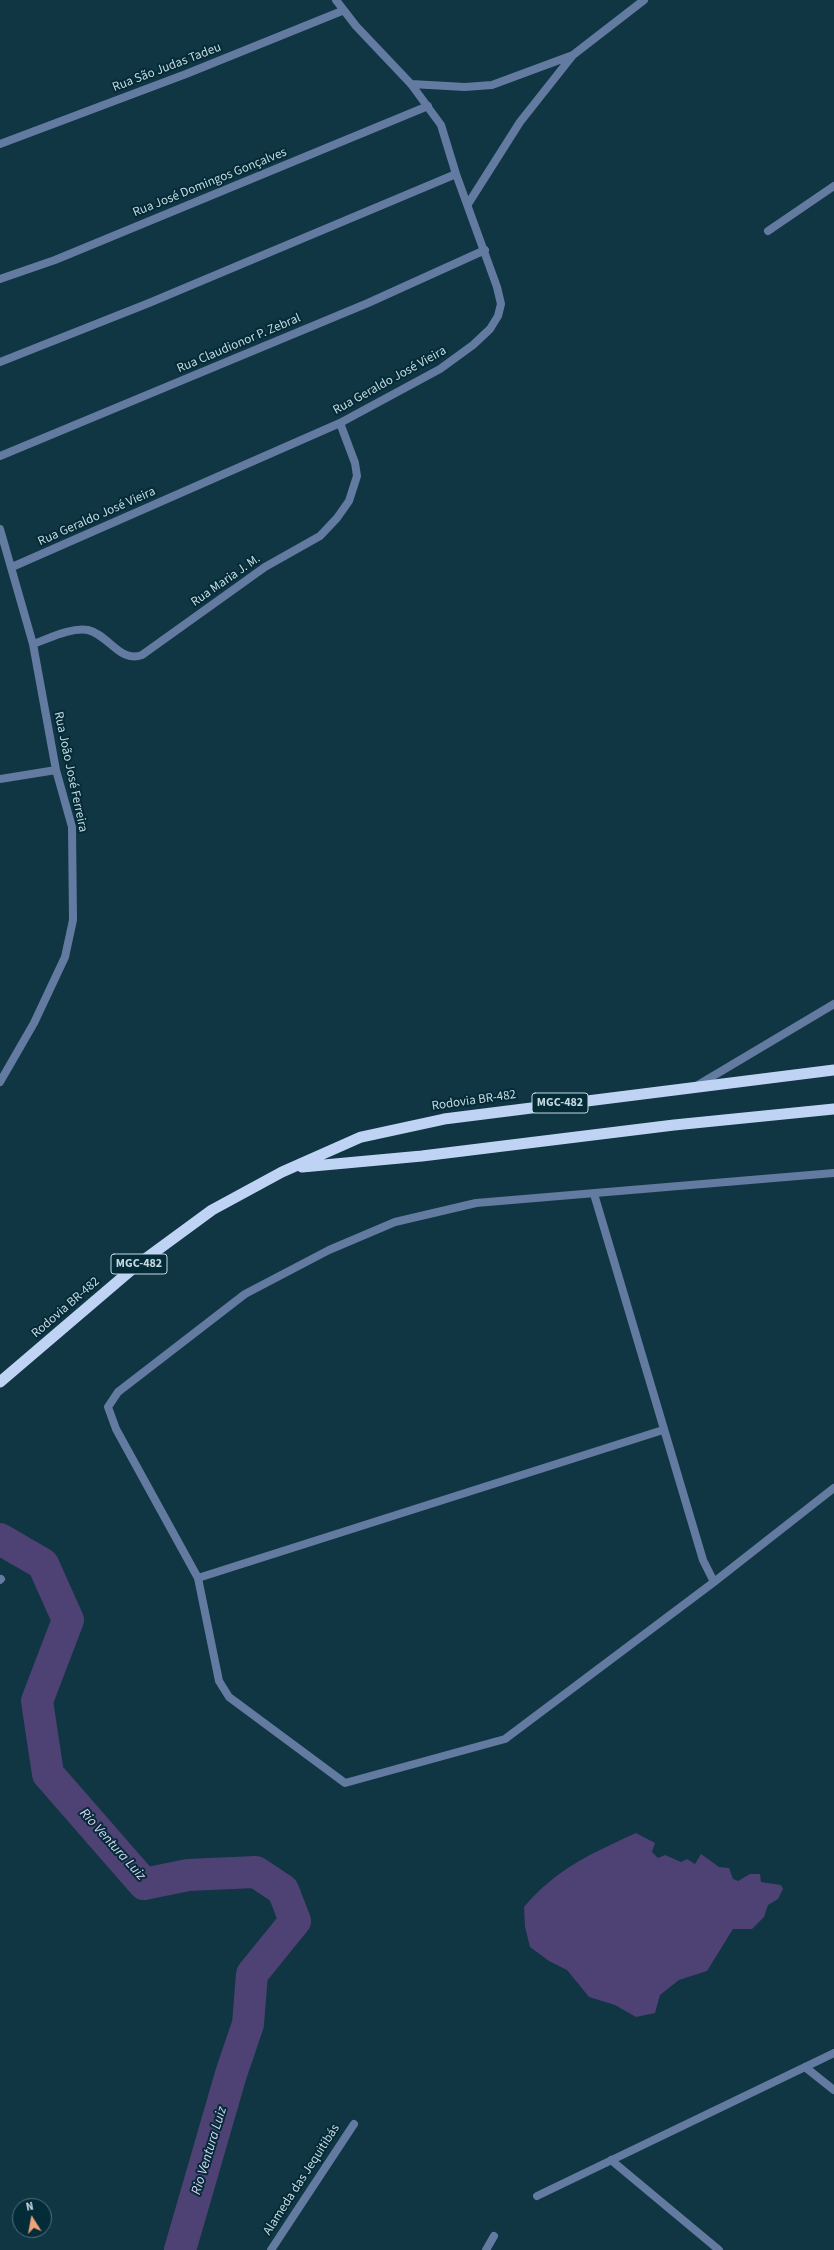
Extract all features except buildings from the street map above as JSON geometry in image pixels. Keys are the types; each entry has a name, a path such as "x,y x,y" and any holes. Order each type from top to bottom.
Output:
{"highway":[{"name":"Rodovia BR-482","path":"0,1382 137,1265 212,1210 282,1172 361,1137 444,1119 698,1085 834,1070"},
{"name":"Rodovia BR-482","path":"293,1168 422,1156 674,1125 834,1110"}],"street":[{"name":"Rua Geraldo José Vieira","path":"12,567 340,423 440,369 473,345 490,329 498,316 501,304 485,250 456,174 441,125 411,84 342,11 336,0"},
{"path":"468,204 520,122 573,55 644,0"},
{"name":"Rua São Judas Tadeu","path":"0,144 186,74 342,11"},
{"path":"411,84 465,87 492,85 573,55"},
{"name":"Rua José Domingos Gonçalves","path":"0,279 55,260 428,106"},
{"path":"0,362 157,300 456,174"},
{"path":"768,231 833,190"},
{"name":"Rua Claudionor P. Zebral","path":"0,456 361,306 485,250"},
{"name":"Rua Maria J. M.","path":"33,644 64,634 87,630 99,634 125,655 133,658 142,655 265,567 320,536 337,518 348,501 356,482 355,463 340,423"},
{"name":"Rua João José Ferreira","path":"0,529 33,644 56,770 72,827 73,920 65,957 34,1023 0,1082"},
{"path":"0,779 56,770"},
{"path":"698,1085 834,1004"},
{"path":"834,1173 476,1203 395,1222 329,1250 245,1294 118,1392 108,1407 116,1429 198,1578 219,1681 229,1697 345,1784 505,1739 714,1582 834,1488"},
{"path":"594,1194 663,1430 703,1560 714,1582"},
{"path":"198,1578 663,1430"},
{"path":"537,2196 834,2053"},
{"path":"805,2067 834,2090"},
{"name":"Alameda das Jequitibás","path":"271,2250 354,2124"},
{"path":"611,2160 719,2250"},
{"path":"486,2250 494,2236"}],"shaded area":[{"path":"636,1833 655,1843 652,1852 658,1858 665,1855 681,1862 687,1859 695,1864 701,1854 719,1867 729,1868 733,1879 738,1881 750,1874 760,1874 761,1882 781,1885 783,1889 778,1899 768,1905 764,1917 752,1929 733,1929 707,1971 679,1980 660,1995 655,2013 636,2017 615,2005 589,1997 567,1970 549,1961 530,1947 525,1927 524,1907 536,1893 562,1872 589,1855"}],"waterway":[{"name":"Rio Ventura Luiz","path":"0,1539 43,1564 68,1620 37,1701 48,1774 144,1884 188,1875 256,1872 283,1890 295,1921 252,1974 248,2024 231,2074 180,2250"}]}
